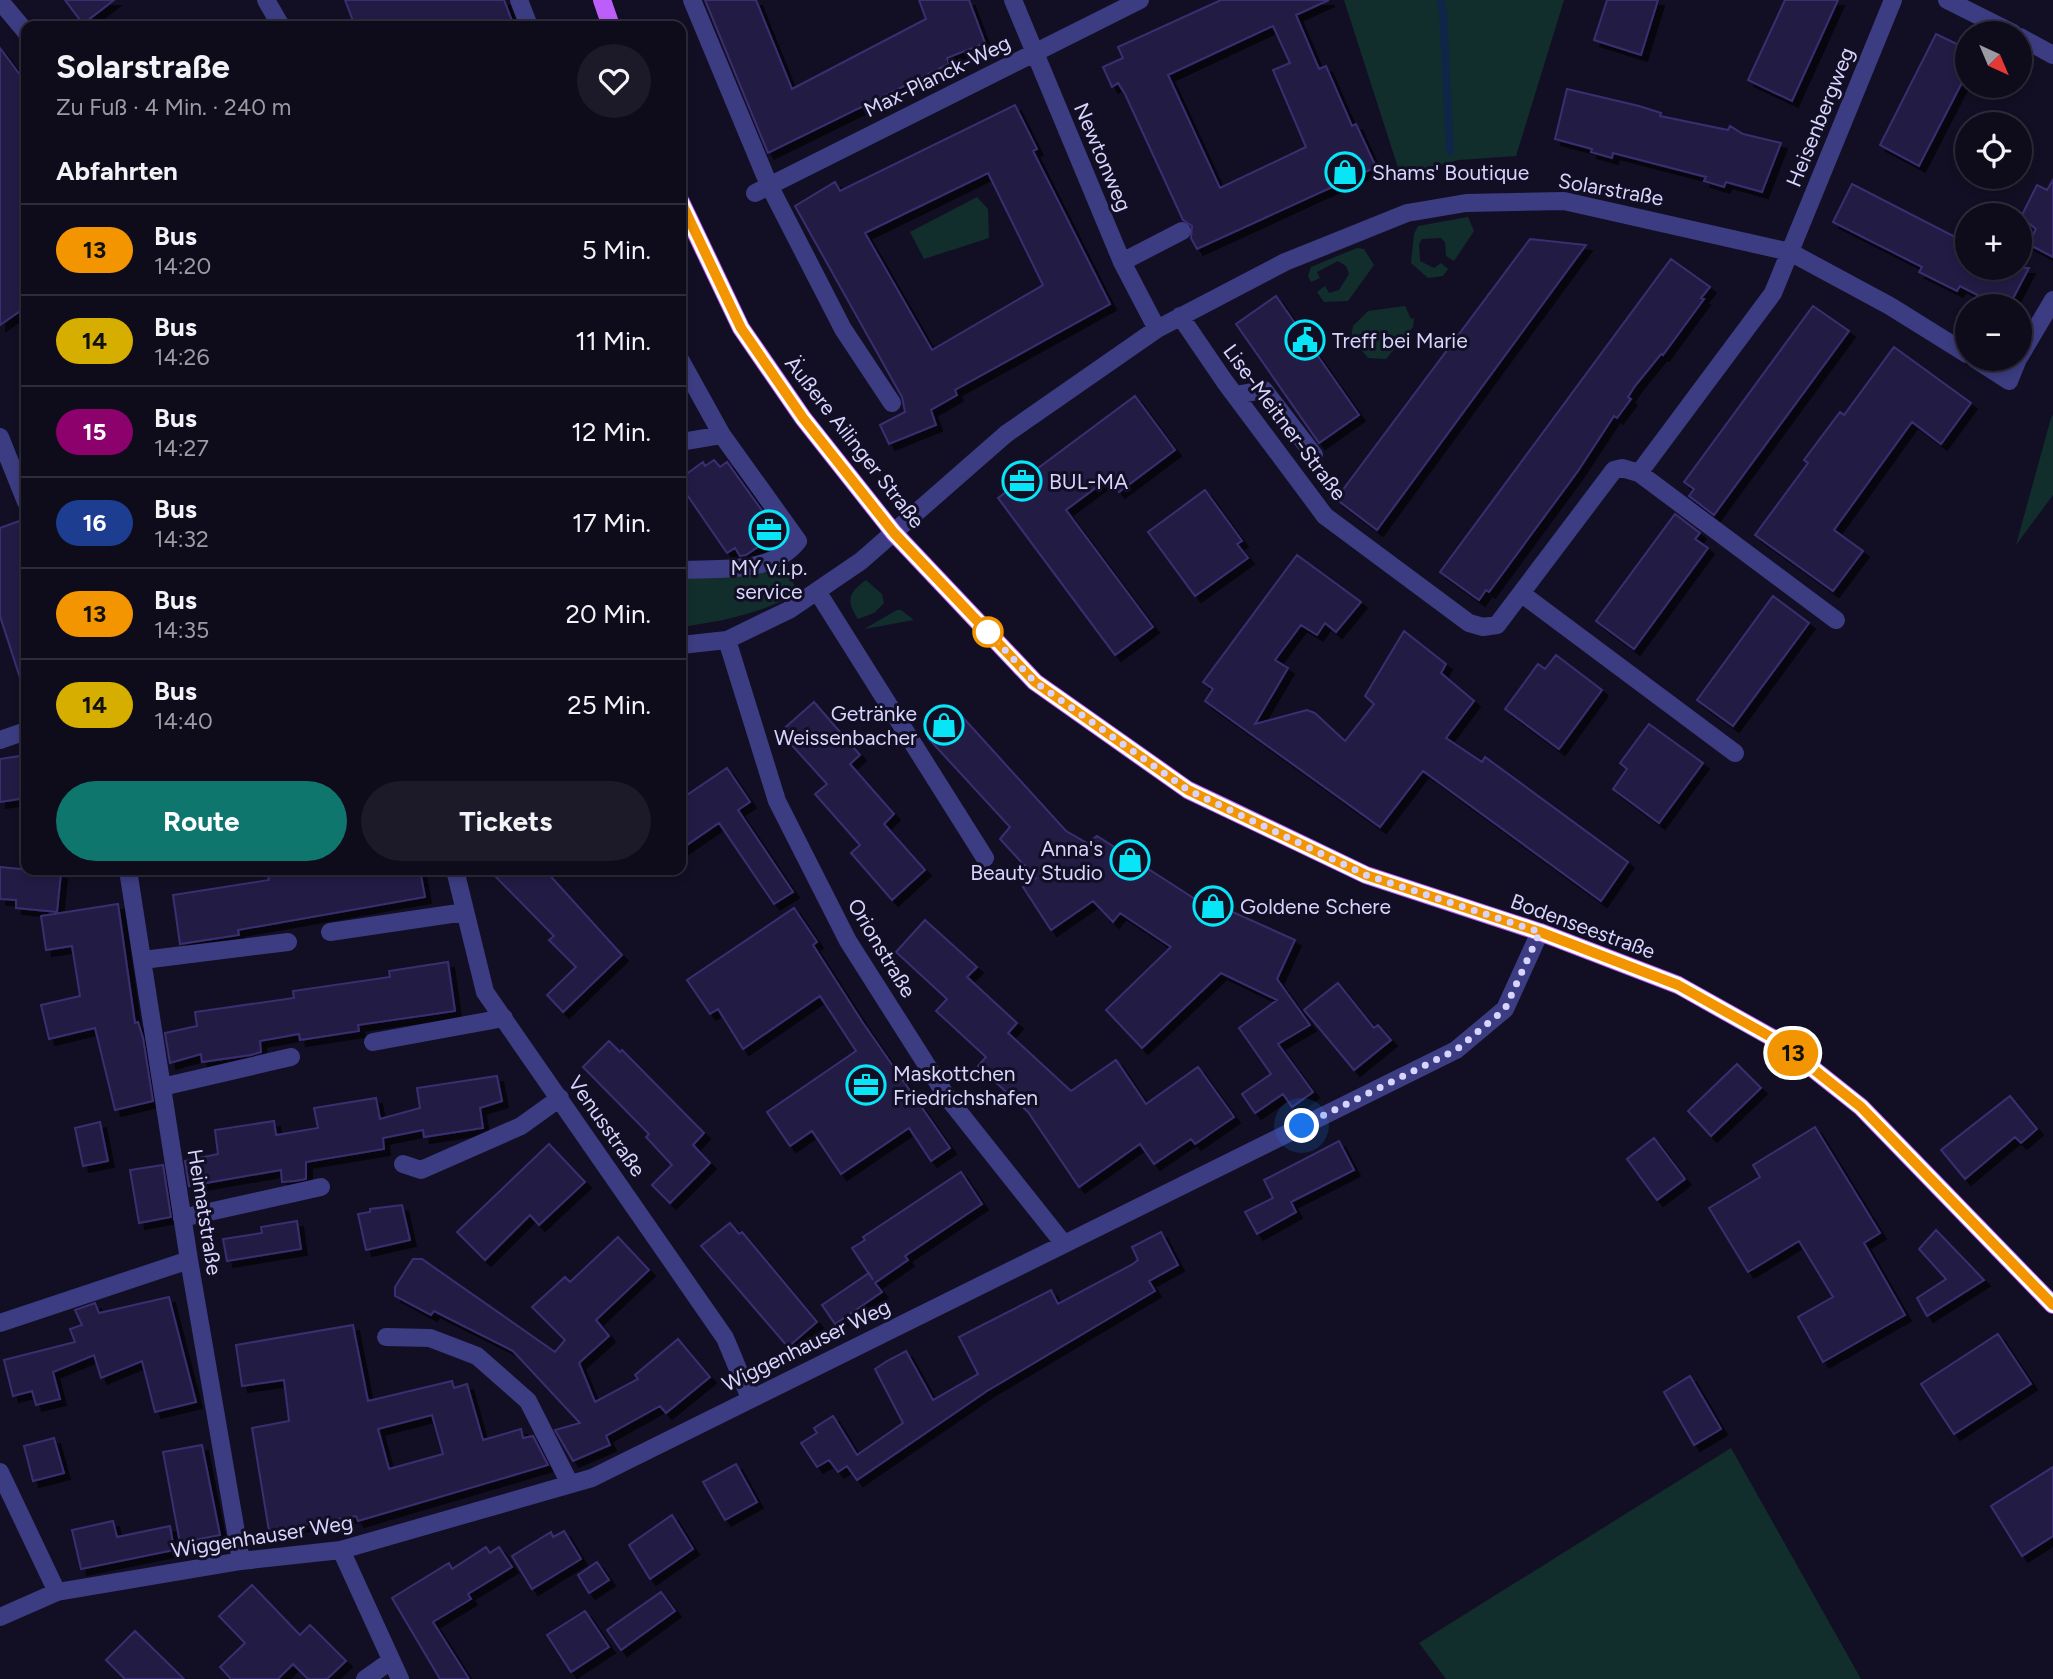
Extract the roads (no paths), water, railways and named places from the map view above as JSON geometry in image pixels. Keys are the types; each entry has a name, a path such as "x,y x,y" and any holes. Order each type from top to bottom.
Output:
{"main road":[{"path":"602,0 609,21"},
{"name":"Äußere Ailinger Straße","path":"686,212 741,328 803,418 894,533 1035,682"},
{"name":"Bodenseestraße","path":"1035,682 1188,790 1366,875 1540,932 1678,985 1778,1041 1861,1107 2053,1305"}],"street":[{"path":"266,0 278,21"},
{"path":"519,0 527,21"},
{"path":"692,0 762,189 843,330 892,403"},
{"name":"Newtonweg","path":"1013,0 1122,262 1157,329"},
{"name":"Max-Planck-Weg","path":"762,189 1140,0"},
{"name":"Heisenbergweg","path":"1790,252 1893,0"},
{"path":"1947,0 1989,21"},
{"path":"0,1 21,26"},
{"path":"2032,44 2053,55"},
{"name":"Solarstraße","path":"686,644 727,640 789,610 861,561 1006,434 1157,329 1285,262 1395,218 1466,203 1564,201 1790,252 1890,306 1955,347"},
{"path":"1122,262 1182,231"},
{"path":"1790,252 1773,293 1639,473 1836,620"},
{"path":"2032,335 2053,300"},
{"name":"Lise-Meitner-Straße","path":"1180,316 1325,516 1469,623 1483,627 1497,625 1614,470 1622,468 1639,473"},
{"path":"686,369 722,435 798,541 789,553 759,565 686,570"},
{"path":"1993,371 2008,381 2013,371"},
{"path":"1235,395 1264,390 1314,456"},
{"path":"686,441 722,435"},
{"path":"0,437 21,490"},
{"path":"817,591 985,858"},
{"path":"1522,594 1735,753"},
{"name":"Orionstraße","path":"727,640 777,801 848,941 947,1097 1064,1244"},
{"path":"0,740 21,733"},
{"name":"Heimatstraße","path":"129,875 182,1218 241,1561"},
{"name":"Venusstraße","path":"456,875 485,992 724,1338 750,1398"},
{"path":"330,932 465,912"},
{"name":"Wiggenhauser Weg","path":"0,1617 57,1592 241,1561 341,1550 592,1478 1456,1050 1505,1009 1540,932"},
{"path":"143,960 288,942"},
{"path":"373,1042 504,1018"},
{"path":"162,1087 291,1057"},
{"path":"403,1164 421,1170 521,1126 560,1097"},
{"path":"182,1218 321,1187"},
{"path":"0,1323 189,1260"},
{"path":"386,1337 430,1338 477,1356 528,1401 570,1484"},
{"path":"0,1472 57,1592"},
{"path":"341,1550 389,1662 400,1679"},
{"path":"365,1679 389,1662"}],"waterway":[{"path":"1440,0 1443,10 1450,151"}],"place":[{"name":"Shams' Boutique","path":"1345,172"},
{"name":"Treff bei Marie","path":"1305,340"},
{"name":"BUL-MA","path":"1022,481"},
{"name":"MY v.i.p. service","path":"769,530"},
{"name":"Getränke Weissenbacher","path":"944,725"},
{"name":"Anna's Beauty Studio","path":"1130,860"},
{"name":"Goldene Schere","path":"1213,906"},
{"name":"Maskottchen Friedrichshafen","path":"866,1085"}]}
